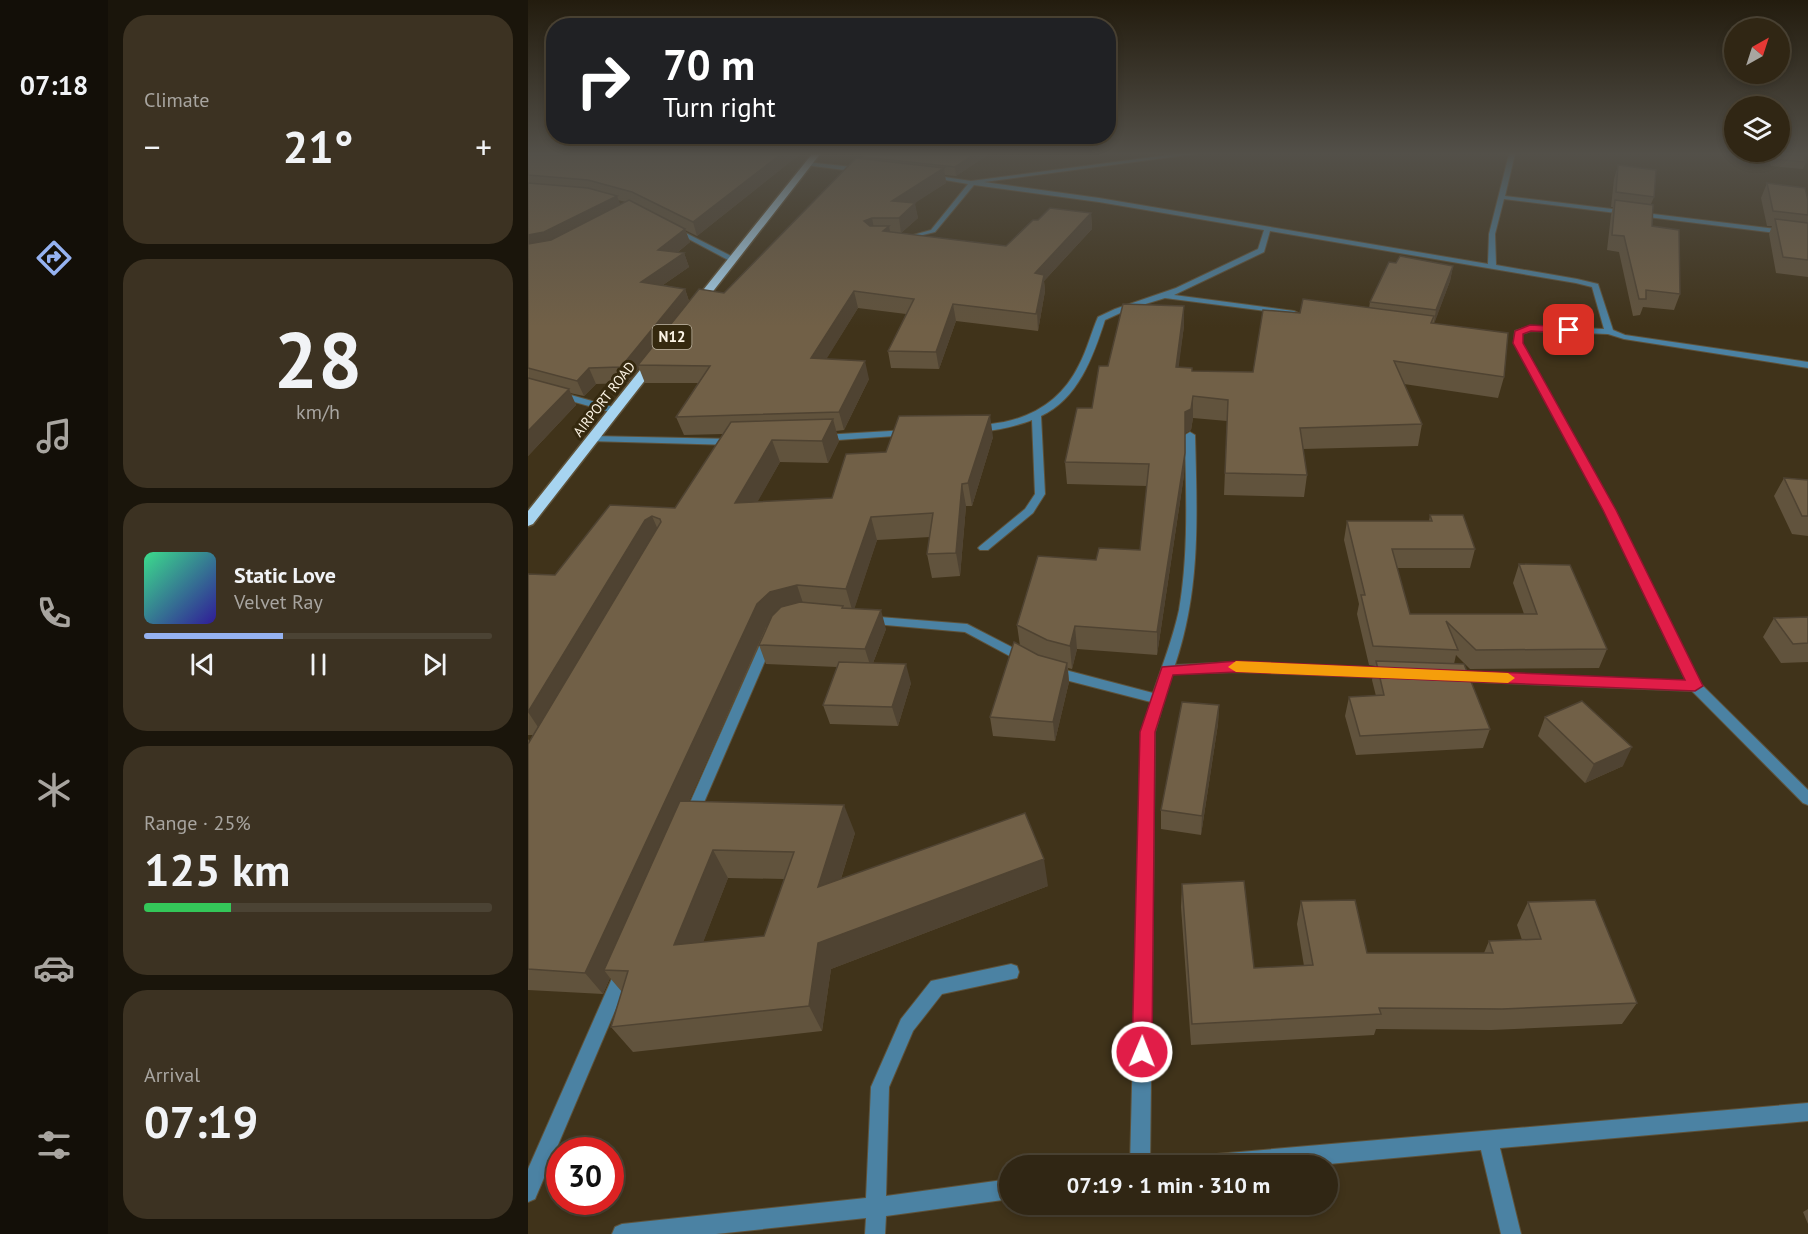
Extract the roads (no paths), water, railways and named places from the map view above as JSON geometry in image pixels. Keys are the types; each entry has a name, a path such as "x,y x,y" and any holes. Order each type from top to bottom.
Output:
{"highway":[{"name":"N12","path":"688,316 770,212"},
{"name":"AIRPORT ROAD","path":"528,521 666,344"}],"street":[{"path":"900,239 922,236 933,231 949,212"},
{"path":"1164,212 1492,265 1595,286 1609,332"},
{"path":"1492,265 1492,234 1497,212"},
{"path":"1618,212 1808,235"},
{"path":"663,224 733,259"},
{"path":"970,430 1003,426 1037,417 1066,395 1090,356 1101,319 1123,306 1164,296 1208,278 1261,250 1267,230"},
{"path":"1164,296 1306,315"},
{"path":"1808,365 1644,340 1609,332 1530,328 1518,333 1512,342 1610,510 1695,686 1808,799"},
{"path":"528,386 614,410"},
{"path":"984,548 1029,511 1040,494 1037,417"},
{"path":"816,438 923,432"},
{"path":"1140,1155 1148,732 1156,699 1180,639 1191,579 1190,435"},
{"path":"592,439 747,441"},
{"path":"852,619 967,628 1045,669 1156,699"},
{"path":"686,830 772,632 777,626"},
{"path":"1167,670 1237,666 1401,674"},
{"path":"1437,675 1695,686"},
{"path":"528,1192 628,962"},
{"path":"875,1234 880,1087 907,1025 937,987 1011,972"},
{"path":"1313,1155 1808,1112"},
{"path":"1488,1139 1511,1234"},
{"path":"622,1234 877,1207 999,1190"}]}
